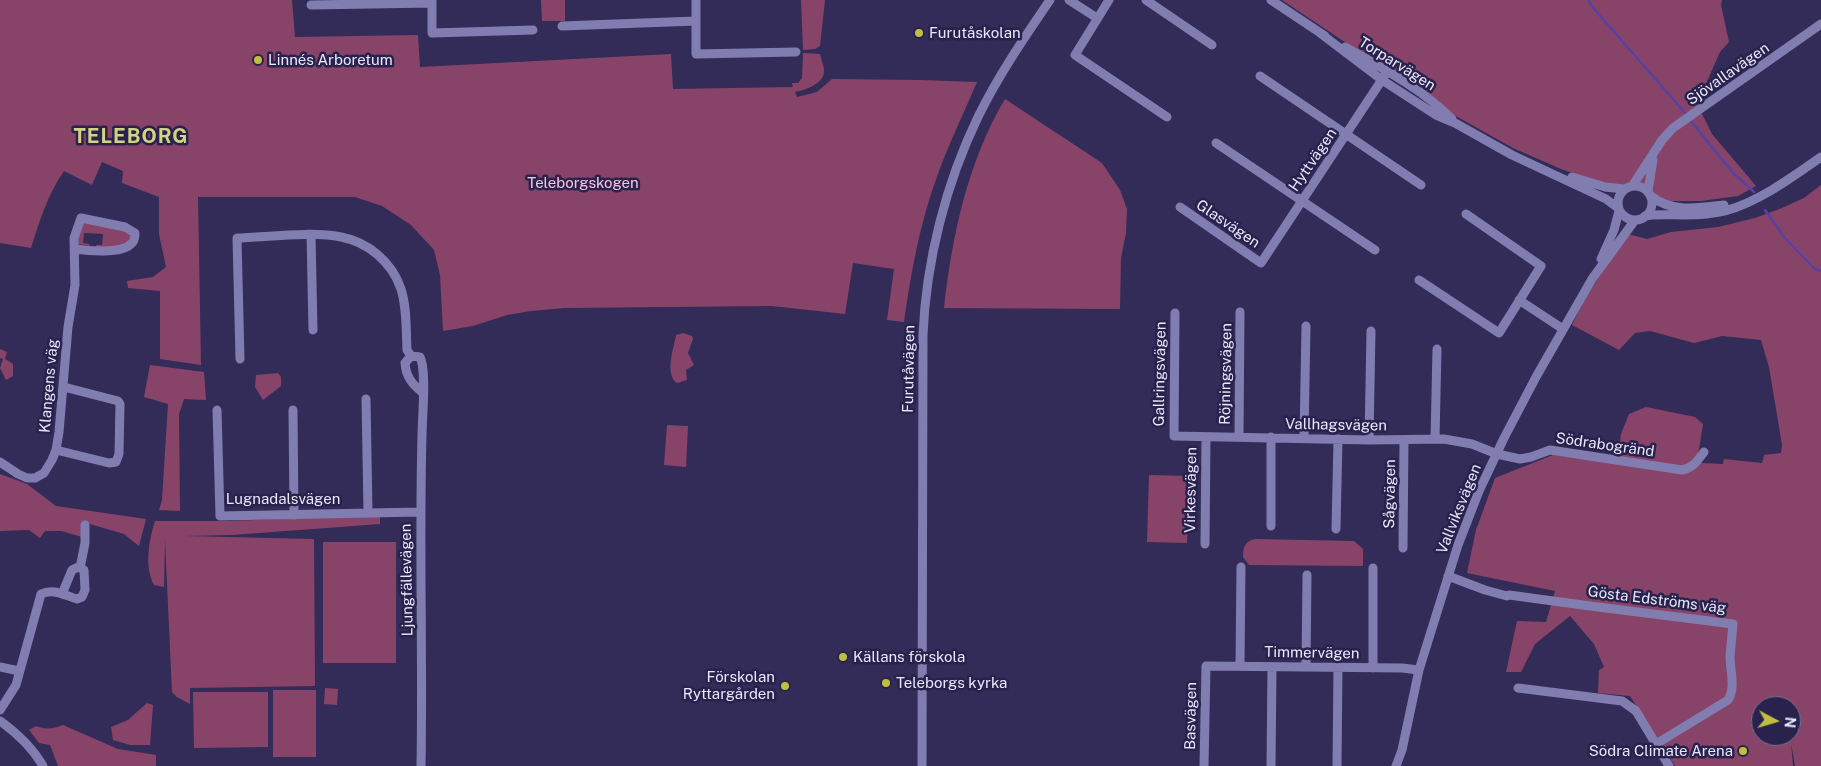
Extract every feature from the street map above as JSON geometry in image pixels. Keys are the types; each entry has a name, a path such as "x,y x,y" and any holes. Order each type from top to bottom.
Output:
{"street":[{"path":"696,0 696,54 796,52"},
{"name":"Furutåvägen","path":"922,766 923,334 928,283 944,211 957,166 978,118 1008,63 1050,0"},
{"path":"1069,0 1097,18"},
{"path":"1110,0 1075,55 1167,117"},
{"path":"1146,0 1212,45"},
{"name":"Torparvägen","path":"1271,0 1385,76 1436,115 1456,123 1531,164 1606,198 1619,209"},
{"path":"311,5 432,1 432,33 534,30"},
{"path":"562,26 696,21"},
{"name":"Sjövallavägen","path":"1633,186 1662,140 1673,128 1821,24"},
{"path":"1260,76 1421,185"},
{"name":"Hyttvägen","path":"1261,263 1385,76"},
{"path":"1216,143 1375,250"},
{"name":"Sjövallavägen","path":"1649,194 1655,152"},
{"path":"1737,206 1683,208 1658,202 1640,186 1624,189 1618,198 1619,209 1626,218 1635,220 1652,215 1706,214 1727,210 1754,200 1787,181 1821,157"},
{"name":"Torparvägen","path":"1531,164 1600,186 1624,189"},
{"path":"1645,216 1651,207 1649,194"},
{"name":"Glasvägen","path":"1180,208 1261,263"},
{"name":"Vallviksvägen","path":"1396,766 1402,750 1419,670 1458,545 1479,491 1536,377 1592,279 1614,230 1619,209"},
{"path":"1419,280 1499,333 1541,266 1466,214"},
{"name":"Klangens väg","path":"0,462 27,478 36,478 44,473 56,450 60,432 68,327 75,285 74,238 82,218 125,227 135,233 131,245 125,247 104,252 75,249"},
{"name":"Vallviksvägen","path":"1592,279 1635,220"},
{"path":"311,235 313,330"},
{"path":"240,359 238,238 311,235 340,236 353,240 379,255 396,276 404,304 407,350 411,356 405,363 406,374 413,385 423,393"},
{"path":"1519,300 1564,329"},
{"name":"Röjningsvägen","path":"1239,437 1240,312"},
{"name":"Gallringsvägen","path":"1174,434 1175,313"},
{"path":"1304,438 1306,326"},
{"path":"1370,440 1371,331"},
{"path":"1435,439 1437,349"},
{"name":"Ljungfällevägen","path":"411,356 420,357 423,362 420,512 421,766"},
{"path":"56,450 109,463 116,462 119,454 120,404 118,401 64,387"},
{"path":"366,399 368,512"},
{"name":"Lugnadalsvägen","path":"216,410 220,516 420,512"},
{"path":"293,410 294,515"},
{"name":"Vallhagsvägen","path":"1174,434 1174,436 1206,437 1370,440 1444,439 1472,444 1497,454"},
{"name":"Virkesvägen","path":"1205,544 1206,437"},
{"path":"1271,437 1271,526"},
{"path":"1336,528 1338,439"},
{"name":"Sågvägen","path":"1403,548 1404,440"},
{"name":"Södrabogränd","path":"1497,454 1520,459 1550,450 1682,470 1688,469 1696,463 1704,452"},
{"path":"80,568 85,543 85,525"},
{"path":"0,710 15,688 41,594 47,591 54,591 62,594 77,599 82,597 85,590 84,570 78,567 72,570 62,594"},
{"path":"1240,666 1241,567"},
{"path":"1373,568 1373,668"},
{"path":"1306,668 1307,575"},
{"name":"Gösta Edströms väg","path":"1448,576 1507,596 1733,624 1730,658 1732,682 1731,695 1728,700 1656,744"},
{"path":"0,666 19,672"},
{"name":"Timmervägen","path":"1206,666 1419,670"},
{"name":"Basvägen","path":"1204,766 1206,666"},
{"path":"1271,766 1272,667"},
{"path":"1337,766 1338,668"},
{"path":"1518,688 1622,701 1636,711 1669,766"},
{"path":"0,721 30,746 43,766"}],"green space":[{"name":"Teleborgskogen","path":"0,0 292,0 295,37 418,35 420,67 671,54 673,89 793,87 792,83 798,83 802,78 803,53 820,54 824,68 823,75 818,83 795,92 797,97 817,92 832,79 977,82 942,162 926,210 913,266 904,322 887,320 894,269 853,263 845,314 772,306 564,308 507,315 473,326 443,331 440,275 434,250 411,225 382,206 355,197 198,197 201,365 160,359 160,291 128,288 127,281 153,277 166,267 159,234 159,197 122,183 123,171 102,162 92,185 64,171 49,199 31,248 0,243"},
{"path":"541,0 565,0 565,21 542,21"},
{"path":"801,0 825,0 820,46 815,49 803,50"},
{"path":"1282,0 1722,0 1721,5 1729,42 1720,52 1697,104 1712,134 1756,186 1738,196 1701,201 1670,201 1658,198 1642,183 1632,182 1621,186 1608,185 1561,169 1513,148 1454,115"},
{"path":"1005,99 1102,163 1120,190 1127,209 1126,233 1121,258 1120,309 944,308 957,227 964,200 981,148"},
{"path":"1821,185 1821,766 1795,766 1792,746 1801,746 1801,696 1751,696 1751,746 1791,746 1793,766 1675,766 1630,696 1598,693 1599,670 1604,667 1594,644 1570,616 1535,644 1521,672 1506,672 1517,621 1546,622 1555,591 1467,573 1476,530 1495,478 1553,455 1617,464 1621,434 1629,414 1646,407 1695,417 1703,424 1698,456 1701,463 1723,464 1724,459 1762,463 1764,455 1781,453 1782,445 1769,367 1761,340 1722,336 1694,343 1650,331 1635,333 1619,350 1572,325 1598,278 1628,234 1647,239 1671,232 1718,227 1755,218 1804,198"},
{"path":"85,222 112,225 131,234 131,240 117,246 96,248 96,245 102,245 103,234 84,233 83,243 90,244 89,246 78,244 79,230"},
{"path":"683,333 692,336 693,339 688,353 694,365 686,370 687,380 677,383 673,379 670,367 676,335"},
{"path":"0,349 7,352 5,359 13,364 13,376 6,380 0,368 3,359 0,358"},
{"path":"150,365 204,372 206,400 184,399 179,414 180,511 159,510 162,500 168,404 144,397"},
{"path":"278,373 281,377 281,386 263,400 255,387 256,375"},
{"path":"667,425 688,426 686,467 664,465"},
{"path":"0,474 27,484 56,506 146,519 139,546 124,534 83,522 82,537 61,531 45,531 40,538 29,530 0,531"},
{"path":"1149,475 1189,476 1187,543 1147,542"},
{"path":"380,515 380,524 232,535 184,536 314,539 315,686 190,688 190,704 172,692 165,540 164,587 154,585 148,562 149,545 155,521 229,521"},
{"path":"1255,539 1354,541 1363,549 1363,566 1249,565 1243,557 1243,550 1247,543"},
{"path":"323,542 396,542 396,663 323,663"},
{"path":"325,688 338,689 337,705 324,704"},
{"path":"273,690 316,690 316,757 273,757"},
{"path":"193,692 268,692 268,747 194,748"},
{"path":"147,703 153,705 150,745 130,745 113,740 111,727 128,720"},
{"path":"63,725 118,749 156,755 156,766 58,766 50,745 39,743 29,730 36,726 50,729"}],"waterway":[{"path":"1588,0 1687,115"},
{"path":"1690,120 1733,173 1754,192"},
{"path":"1765,210 1784,237 1815,269 1821,271"}],"place":[{"name":"Furutåskolan","path":"919,33"},
{"name":"Linnés Arboretum","path":"258,60"},
{"name":"Källans förskola","path":"843,657"},
{"name":"Teleborgs kyrka","path":"886,683"},
{"name":"Förskolan Ryttargården","path":"785,686"},
{"name":"Södra Climate Arena","path":"1743,751"}],"district":[{"name":"TELEBORG","path":"131,137"}]}
